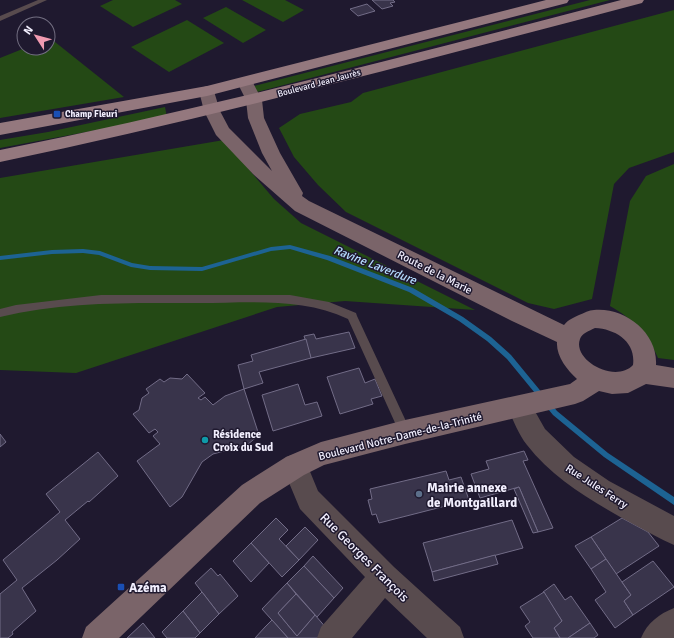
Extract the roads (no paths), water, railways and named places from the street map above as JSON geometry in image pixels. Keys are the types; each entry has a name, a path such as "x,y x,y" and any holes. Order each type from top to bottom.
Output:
{"main road":[{"name":"Boulevard Jean Jaurès","path":"0,129 207,91 562,0"},
{"name":"Boulevard Jean Jaurès","path":"0,156 84,140 212,111 637,0"}],"street":[{"path":"245,82 254,100 256,118 271,153 302,206"},
{"name":"Route de la Marie","path":"207,91 212,111 222,130 260,170 302,206 520,315 568,337"},
{"path":"593,319 605,319 627,328 636,336 642,345 645,355 645,365 642,373 633,380 622,384 596,380 585,373 576,365 570,356 568,337 573,328 582,322 593,319"},
{"path":"642,373 674,378"},
{"name":"Boulevard Notre-Dame-de-la-Trinité","path":"97,638 251,494 294,466 321,454 405,432 575,393 596,380"},
{"name":"Rue Jules Ferry","path":"536,403 535,436 568,469 633,509 674,531"},
{"name":"Rue Georges François","path":"294,466 309,500 384,577 448,638"},
{"path":"332,638 384,577"},
{"path":"656,638 674,623"}],"lane":[{"path":"0,18 44,0"},
{"path":"0,313 16,309 101,299 290,299 317,302 335,307 352,316 405,432"}],"waterway":[{"name":"Ravine Laverdure","path":"0,258 52,252 83,251 100,253 131,265 150,268 202,269 271,249 290,247 328,258 411,290 461,319 489,339 509,357 555,413 606,455 674,501"}],"place":[{"name":"Champ Fleuri","path":"57,114"},
{"name":"Résidence Croix du Sud","path":"205,440"},
{"name":"Mairie annexe de Montgaillard","path":"419,494"},
{"name":"Azéma","path":"121,587"}]}
